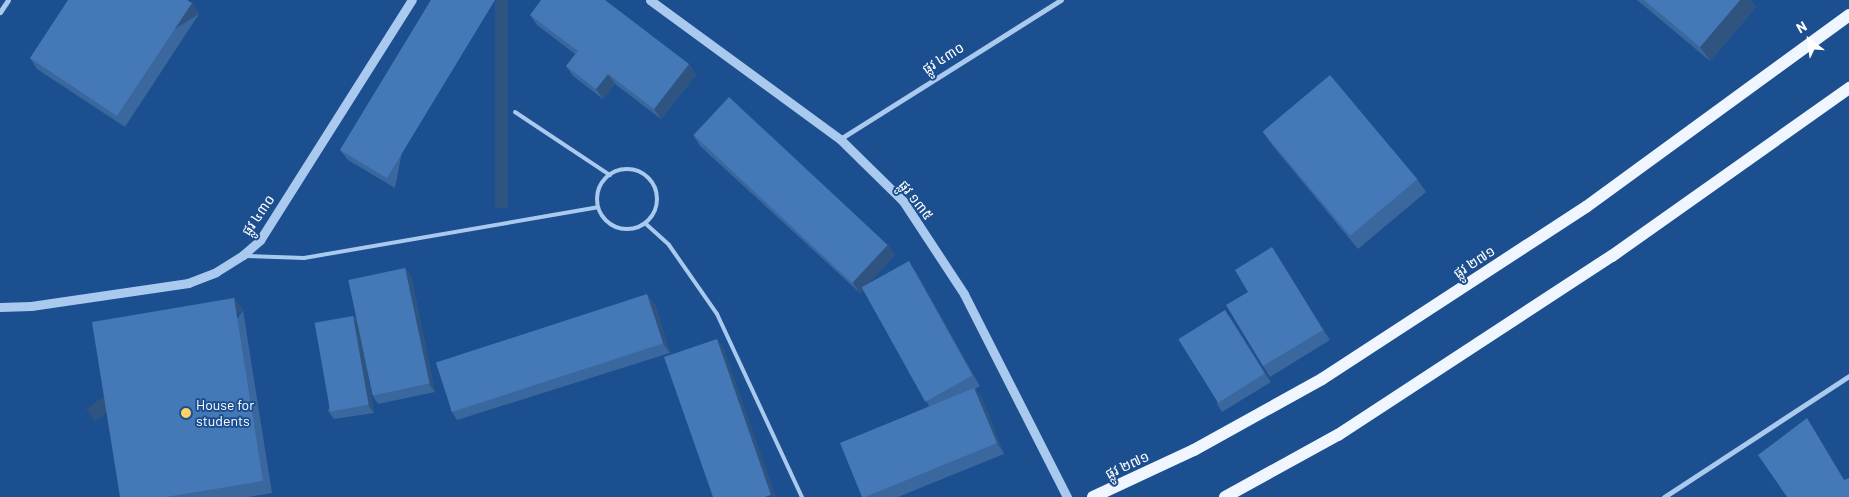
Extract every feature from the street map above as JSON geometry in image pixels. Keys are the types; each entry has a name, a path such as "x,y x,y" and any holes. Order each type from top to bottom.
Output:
{"main road":[{"name":"ផ្លូវ ២៧១","path":"1093,497 1194,450 1322,379 1586,207 1849,15"},
{"path":"1225,497 1338,435 1603,262 1849,88"}],"street":[{"path":"0,12 8,0"},
{"name":"ផ្លូវ ៤៣០","path":"0,307 31,306 188,283 216,272 243,256 260,240 412,0"},
{"name":"ផ្លូវ ១៣៥","path":"650,0 840,140 903,202 964,294 1067,497"},
{"name":"ផ្លូវ ៤៣០","path":"840,140 1061,0"},
{"path":"1664,497 1849,376"}],"lane":[{"path":"516,112 610,175"},
{"path":"622,170 633,170 650,180 656,189 657,206 653,216 646,224 629,230 610,224 598,207 598,192 602,183 610,175 622,170"},
{"path":"243,256 304,258 598,207"},
{"path":"646,224 669,246 717,314 802,497"}],"building":[{"path":"68,0 187,0 192,3 117,116 30,58"},
{"path":"431,0 495,0 387,178 340,150"},
{"path":"541,0 605,0 689,64 654,109 608,74 596,89 566,66 578,51 530,15"},
{"path":"1644,0 1740,0 1700,47"},
{"path":"1330,75 1417,179 1350,236 1263,132"},
{"path":"729,97 888,245 852,283 694,135"},
{"path":"1272,247 1323,330 1263,366 1226,305 1248,292 1235,270"},
{"path":"909,261 973,376 925,402 862,287"},
{"path":"405,268 430,383 373,395 348,280"},
{"path":"647,294 663,343 452,412 436,363"},
{"name":"House for students","path":"234,298 263,481 166,497 120,497 92,322"},
{"path":"1225,310 1265,374 1218,403 1178,339"},
{"path":"353,316 369,405 330,411 315,323"},
{"path":"717,339 771,495 765,497 713,497 664,357"},
{"path":"974,388 997,443 862,497 840,443"},
{"path":"1807,418 1844,480 1849,478 1849,497 1787,497 1758,455"}],"place":[{"name":"House for students","path":"186,413"}]}
